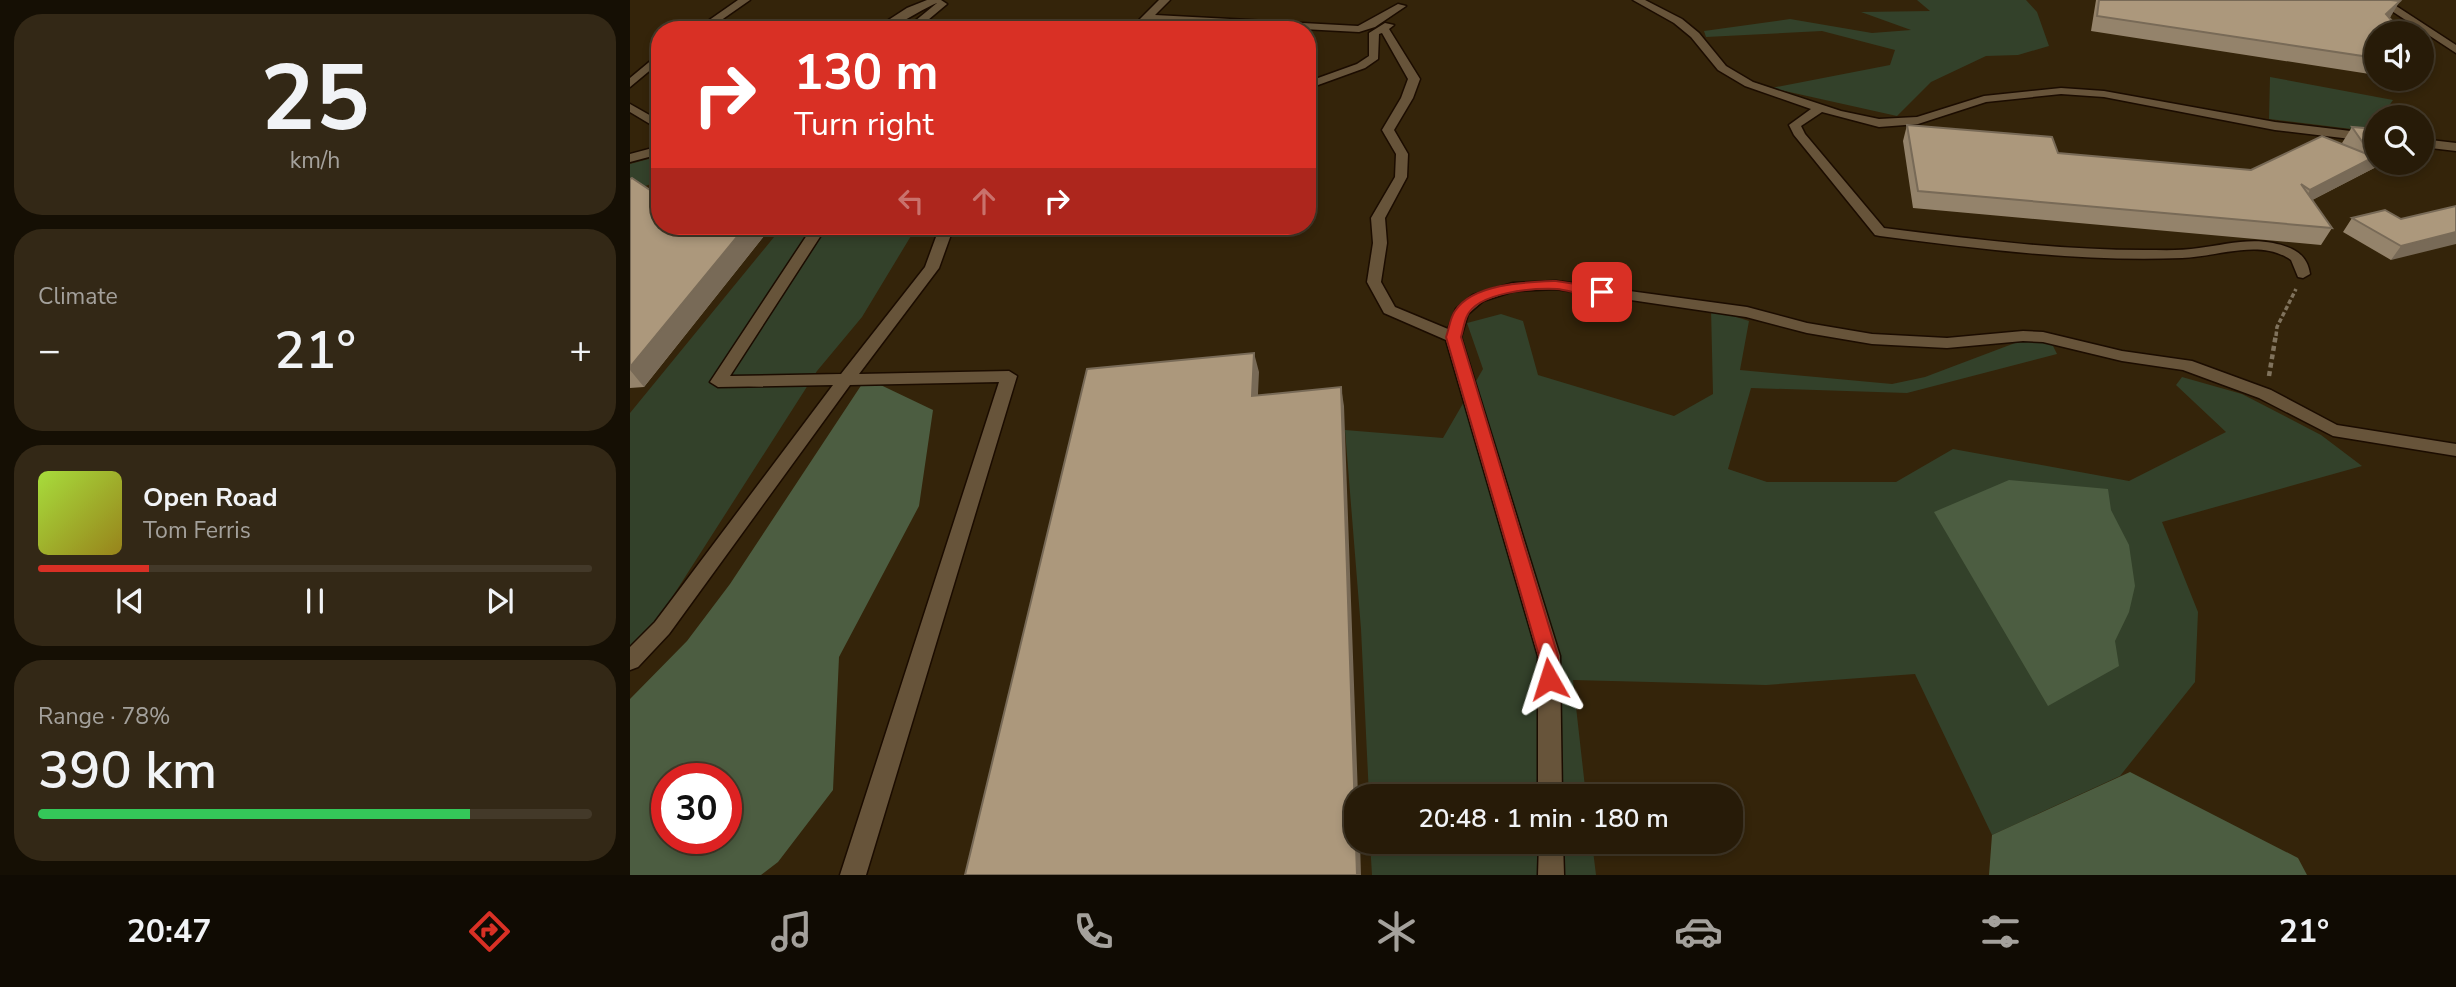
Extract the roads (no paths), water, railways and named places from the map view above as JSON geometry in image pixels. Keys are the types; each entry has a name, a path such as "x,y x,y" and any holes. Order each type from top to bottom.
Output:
{"street":[{"path":"714,21 745,0"},
{"path":"893,21 936,0"},
{"path":"920,21 947,0"},
{"path":"1143,21 1165,0"},
{"path":"1638,0 1687,28 1722,68 1749,84 1819,109 1880,123 1918,120 1984,99 2023,93 2071,92 2139,100 2275,126 2364,137"},
{"path":"2380,0 2456,50"},
{"path":"1316,27 1359,29 1371,25 1400,3"},
{"path":"1316,83 1361,66 1374,57 1374,33 1385,30 1401,12 1400,3"},
{"path":"1146,18 1204,21"},
{"path":"1385,30 1414,79 1388,130 1402,154 1401,177 1378,218 1380,243 1374,282 1389,310 1454,337"},
{"path":"630,84 651,64"},
{"path":"630,107 651,120"},
{"path":"1819,109 1795,125 1800,135 1880,232 2088,255 2203,254 2252,246 2272,248 2295,256 2301,262 2303,274"},
{"path":"2434,144 2456,147"},
{"path":"630,158 651,152"},
{"path":"814,235 718,382 1010,376 853,875"},
{"path":"630,661 662,628 846,379 932,268 944,235"},
{"path":"1550,784 1549,656 1454,337 1461,312 1478,298 1513,287 1556,285 1747,312 1807,328 1872,339 1947,343 2023,336 2043,337 2122,356 2186,365 2265,394 2333,430 2456,450"},
{"path":"1551,854 1551,875"}]}
